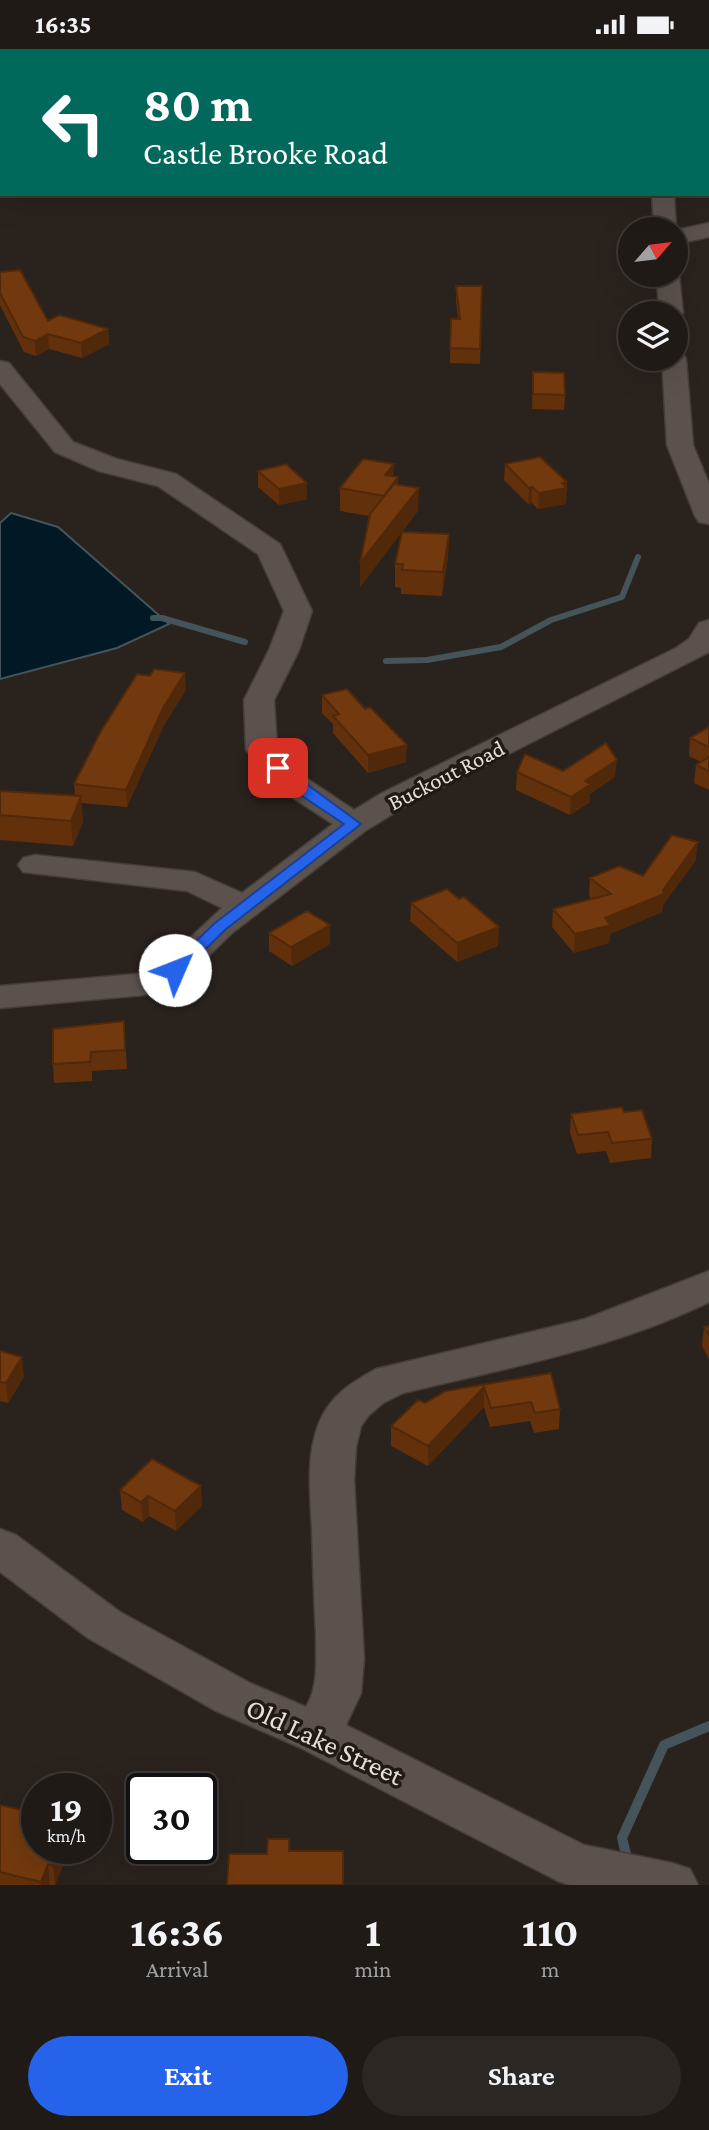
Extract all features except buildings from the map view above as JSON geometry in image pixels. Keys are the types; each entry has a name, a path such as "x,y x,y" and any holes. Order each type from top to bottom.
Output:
{"street":[{"path":"663,196 665,217"},
{"path":"688,234 709,230"},
{"path":"0,368 64,447 108,465 167,480 270,550 298,611 284,650 259,700 262,751 295,785 354,824"},
{"path":"675,371 680,445 709,516"},
{"name":"Buckout Road","path":"0,997 144,983 174,971 220,926 354,824 393,800 686,654 701,644 709,629"},
{"path":"35,865 195,882 245,908"},
{"path":"316,1733 337,1693 340,1660 332,1481 334,1447 341,1422 354,1404 391,1380 587,1333 672,1303 709,1285"},
{"name":"Old Lake Street","path":"0,1547 104,1625 233,1697 316,1733 590,1876 672,1885"}],"water":[{"path":"11,513 58,527 169,624 117,648 0,679 0,523"}],"waterway":[{"path":"386,661 427,660 501,647 551,620 622,597 638,557"},
{"path":"153,618 162,618 245,642"},
{"path":"628,1862 622,1838 664,1745 709,1726"}],"route":[{"path":"175,970 220,926 354,824 295,785 278,768"}]}
